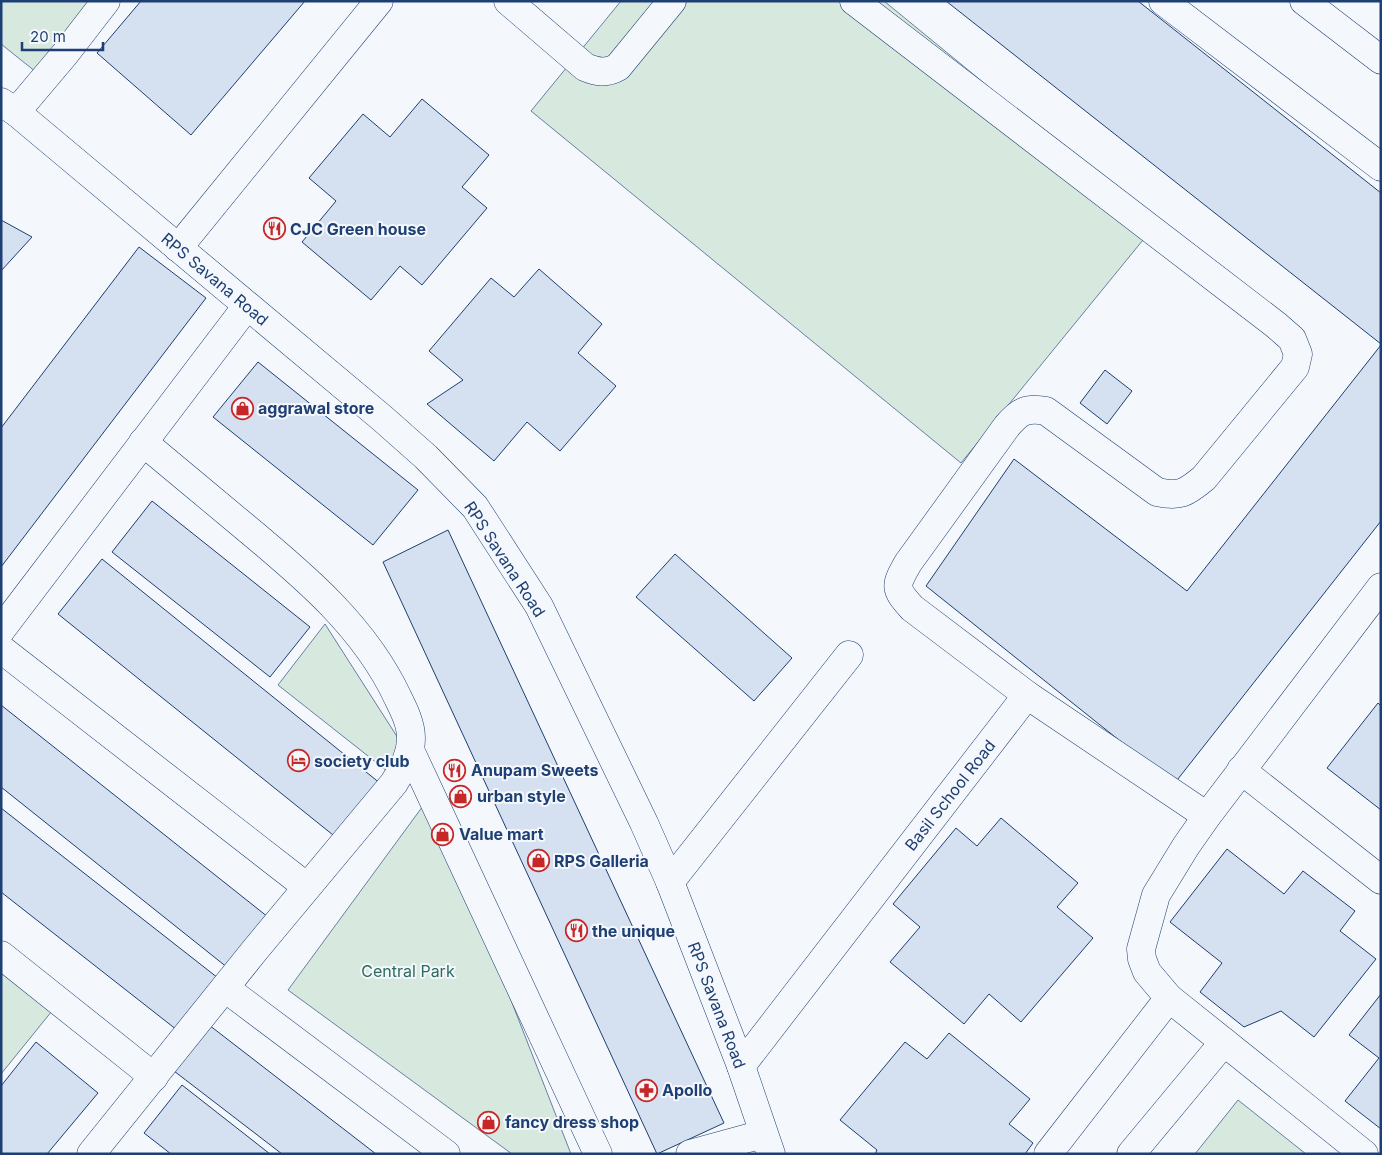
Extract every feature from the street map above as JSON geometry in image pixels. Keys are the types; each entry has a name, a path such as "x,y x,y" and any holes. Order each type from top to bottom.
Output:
{"street":[{"path":"9,107 65,54 106,1"},
{"path":"178,248 379,1"},
{"path":"508,1 585,67 596,72 610,72 618,67 672,1"},
{"path":"854,1 1276,325 1292,340 1298,354 1295,367 1282,384 1204,478 1190,490 1173,495 1157,492 1046,411 1037,409 1017,414 908,563 898,580 900,594 912,608 1027,695 1207,816"},
{"path":"1163,1 1381,167"},
{"path":"1304,1 1381,60"},
{"name":"RPS Savana Road","path":"9,107 382,418 426,457 475,508 538,606 644,823 670,882 740,1066 767,1144"},
{"path":"1,630 246,306"},
{"path":"91,1154 394,782 406,764 410,750 411,736 408,721 389,679 368,647 334,606 286,561 143,442"},
{"path":"1364,1154 1169,998 1147,972 1142,959 1141,949 1156,895 1186,846 1241,770 1381,587"},
{"path":"1,649 307,887"},
{"path":"670,882 849,655"},
{"name":"Basil School Road","path":"740,1066 1027,695"},
{"path":"410,750 598,1154"},
{"path":"1241,770 1381,880"},
{"path":"1,955 154,1077"},
{"path":"225,988 446,1154"},
{"path":"1048,1154 1169,998"},
{"path":"1131,1154 1224,1042"},
{"path":"690,1154 767,1144"}],"green space":[{"path":"1,1 102,1 41,76 1,44"},
{"path":"621,1 884,1 1156,224 961,463 531,111"},
{"path":"325,624 405,749 387,771 278,685"},
{"name":"Central Park","path":"431,795 571,1154 512,1154 288,990"},
{"path":"1,970 52,1011 1,1074"},
{"path":"1238,1100 1306,1154 1195,1154"}],"building":[{"path":"141,1 305,1 191,135 97,53"},
{"path":"946,1 1138,1 1381,193 1381,344"},
{"path":"422,99 489,155 462,187 487,208 422,285 400,266 371,300 302,242 336,201 309,178 363,114 390,137"},
{"path":"1,220 32,237 1,271"},
{"path":"139,247 206,298 1,567 1,428"},
{"path":"539,269 602,324 578,353 616,386 560,451 527,422 494,461 427,404 463,380 429,351 491,278 514,297"},
{"path":"1381,345 1381,521 1174,784 926,586 1014,459 1187,591"},
{"path":"258,362 418,490 373,545 213,417"},
{"path":"1105,370 1132,391 1107,424 1080,403"},
{"path":"152,501 310,627 270,677 112,552"},
{"path":"448,530 724,1123 657,1154 383,562"},
{"path":"675,554 792,658 754,701 636,597"},
{"path":"102,559 381,784 338,839 58,614"},
{"path":"1378,703 1381,706 1381,810 1327,768"},
{"path":"1,705 268,917 228,968 1,787"},
{"path":"1,808 218,978 177,1030 1,892"},
{"path":"1001,818 1078,883 1057,907 1093,938 1021,1022 989,994 964,1024 890,962 920,927 893,904 956,828 977,846"},
{"path":"1227,849 1284,894 1303,871 1355,911 1340,931 1376,959 1314,1037 1281,1011 1244,1027 1200,992 1222,963 1170,922"},
{"path":"1381,994 1381,1129 1345,1101 1379,1058 1349,1035"},
{"path":"209,1025 376,1154 282,1154 174,1071"},
{"path":"949,1033 1030,1099 1009,1124 1033,1143 1025,1154 875,1154 877,1150 840,1120 905,1042 927,1059"},
{"path":"36,1042 98,1093 47,1154 1,1154 1,1086"},
{"path":"182,1085 270,1154 171,1154 144,1133"}],"place":[{"name":"CJC Green house","path":"274,229"},
{"name":"aggrawal store","path":"242,408"},
{"name":"society club","path":"298,761"},
{"name":"Anupam Sweets","path":"455,770"},
{"name":"urban style","path":"461,796"},
{"name":"Value mart","path":"443,834"},
{"name":"RPS Galleria","path":"538,861"},
{"name":"the unique","path":"576,931"},
{"name":"Apollo","path":"646,1090"},
{"name":"fancy dress shop","path":"489,1122"}]}
